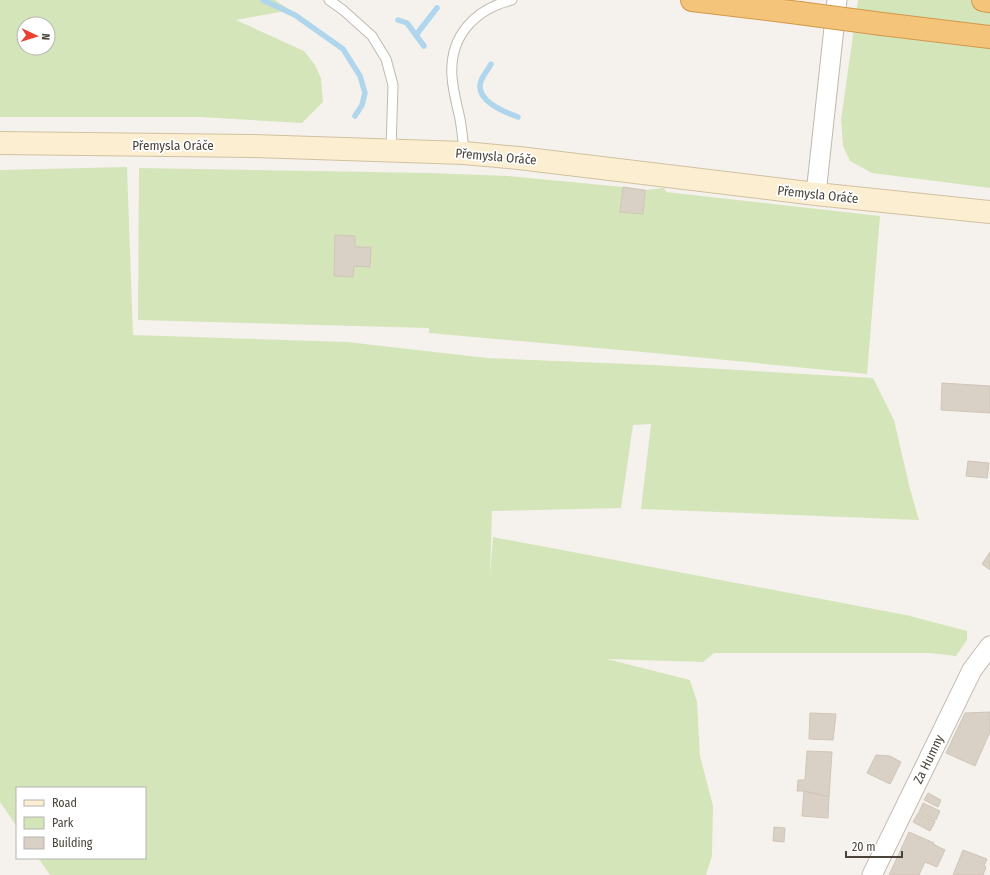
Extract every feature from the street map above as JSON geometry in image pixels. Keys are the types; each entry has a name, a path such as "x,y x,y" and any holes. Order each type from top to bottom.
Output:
{"highway":[{"path":"692,0 990,37"},
{"path":"983,0 990,1"}],"main road":[{"name":"Přemysla Oráče","path":"0,143 253,146 391,149 464,153 519,158 816,194 990,212"}],"street":[{"path":"816,194 838,0"},
{"name":"Za Humny","path":"872,875 972,670 990,646"}],"lane":[{"path":"329,0 343,10 372,36 386,59 393,85 391,149"},
{"path":"464,153 452,76 453,59 458,38 472,20 491,7 512,0"}],"green space":[{"path":"0,0 275,0 290,10 236,20 304,51 315,65 321,78 323,102 302,123 200,117 0,117"},
{"path":"858,0 990,0 990,188 872,173 850,161 843,146 841,120"},
{"path":"127,167 133,335 347,342 487,358 653,365 873,378 894,420 910,489 919,520 641,509 651,424 633,425 621,508 492,511 490,577 493,537 906,615 967,631 967,640 956,656 930,653 714,653 703,662 607,659 690,680 697,702 700,756 713,806 712,856 706,875 50,875 39,859 146,859 146,787 16,787 16,826 0,802 0,170"},
{"path":"139,168 430,173 508,176 623,187 620,212 643,214 645,190 664,188 666,192 880,216 867,374 429,333 429,328 138,320"}],"building":[{"path":"623,187 645,190 643,214 620,212"},
{"path":"335,235 355,236 355,247 371,247 370,267 354,266 353,277 334,276"},
{"path":"942,383 990,386 990,413 941,410"},
{"path":"968,461 989,463 987,478 966,476"},
{"path":"990,552 990,570 982,564"},
{"path":"990,712 990,732 975,766 946,753 965,713"},
{"path":"810,713 836,714 833,740 809,739"},
{"path":"807,751 832,752 829,797 804,791 797,791 798,780 805,780"},
{"path":"876,755 890,756 901,762 890,784 867,773"},
{"path":"804,791 829,797 828,818 802,816"},
{"path":"928,793 941,800 938,807 924,800"},
{"path":"923,803 940,811 936,820 919,812"},
{"path":"918,813 935,821 930,831 913,822"},
{"path":"774,827 785,828 784,842 773,841"},
{"path":"909,832 934,843 933,844 945,850 937,867 925,862 919,875 889,875"},
{"path":"963,850 987,859 984,866 986,867 983,875 953,875"}],"waterway":[{"path":"263,0 295,15 343,49 360,76 365,93 362,105 355,116"},
{"path":"416,35 437,8"},
{"path":"398,20 407,23 424,46"},
{"path":"491,64 481,81 480,88 482,94 498,108 518,117"}]}
